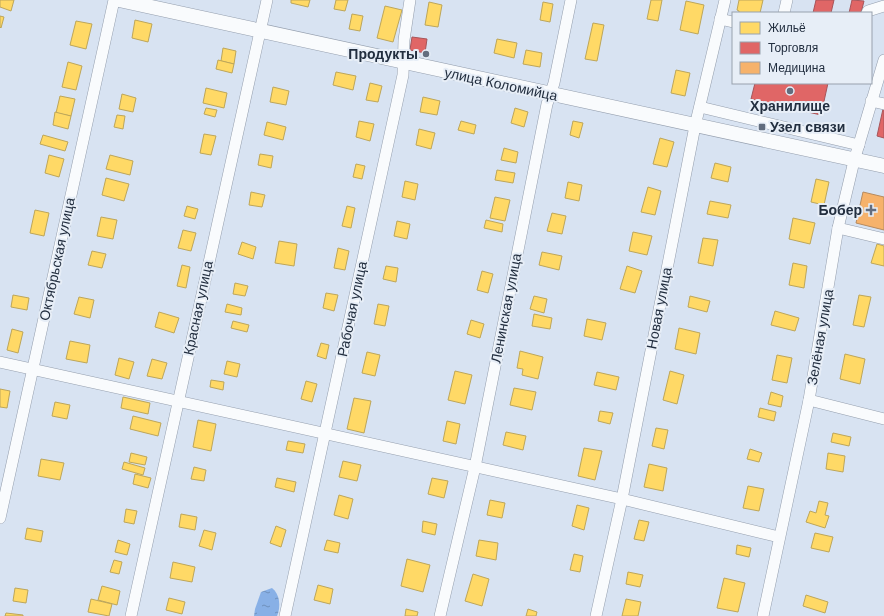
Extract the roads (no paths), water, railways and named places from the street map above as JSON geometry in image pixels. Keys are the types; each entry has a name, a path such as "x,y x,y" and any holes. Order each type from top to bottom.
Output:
{"main road":[{"name":"улица Коломийца","path":"119,0 259,32 854,161 884,166"}],"street":[{"name":"Октябрьская улица","path":"0,518 114,0"},
{"name":"Красная улица","path":"131,616 266,0"},
{"name":"Рабочая улица","path":"285,616 403,74 404,40 410,0"},
{"name":"Ленинская улица","path":"440,616 475,467 546,104 550,95 571,0"},
{"name":"Новая улица","path":"596,616 622,499 695,126 725,0"},
{"path":"784,12 787,0"},
{"path":"868,12 884,6"},
{"path":"720,19 732,22"},
{"name":"Зелёная улица","path":"763,616 808,400 838,228 854,161 884,60"},
{"path":"871,101 884,104"},
{"path":"700,107 859,145"},
{"path":"838,228 884,239"},
{"path":"0,362 622,499 779,537"},
{"path":"808,400 884,419"}],"water":[{"path":"272,588 277,594 279,601 277,616 254,616 261,592"}],"place":[{"name":"Продукты","path":"426,54"},
{"name":"Хранилище","path":"790,91"},
{"name":"Узел связи","path":"762,127"},
{"name":"Бобер","path":"871,210"}]}
